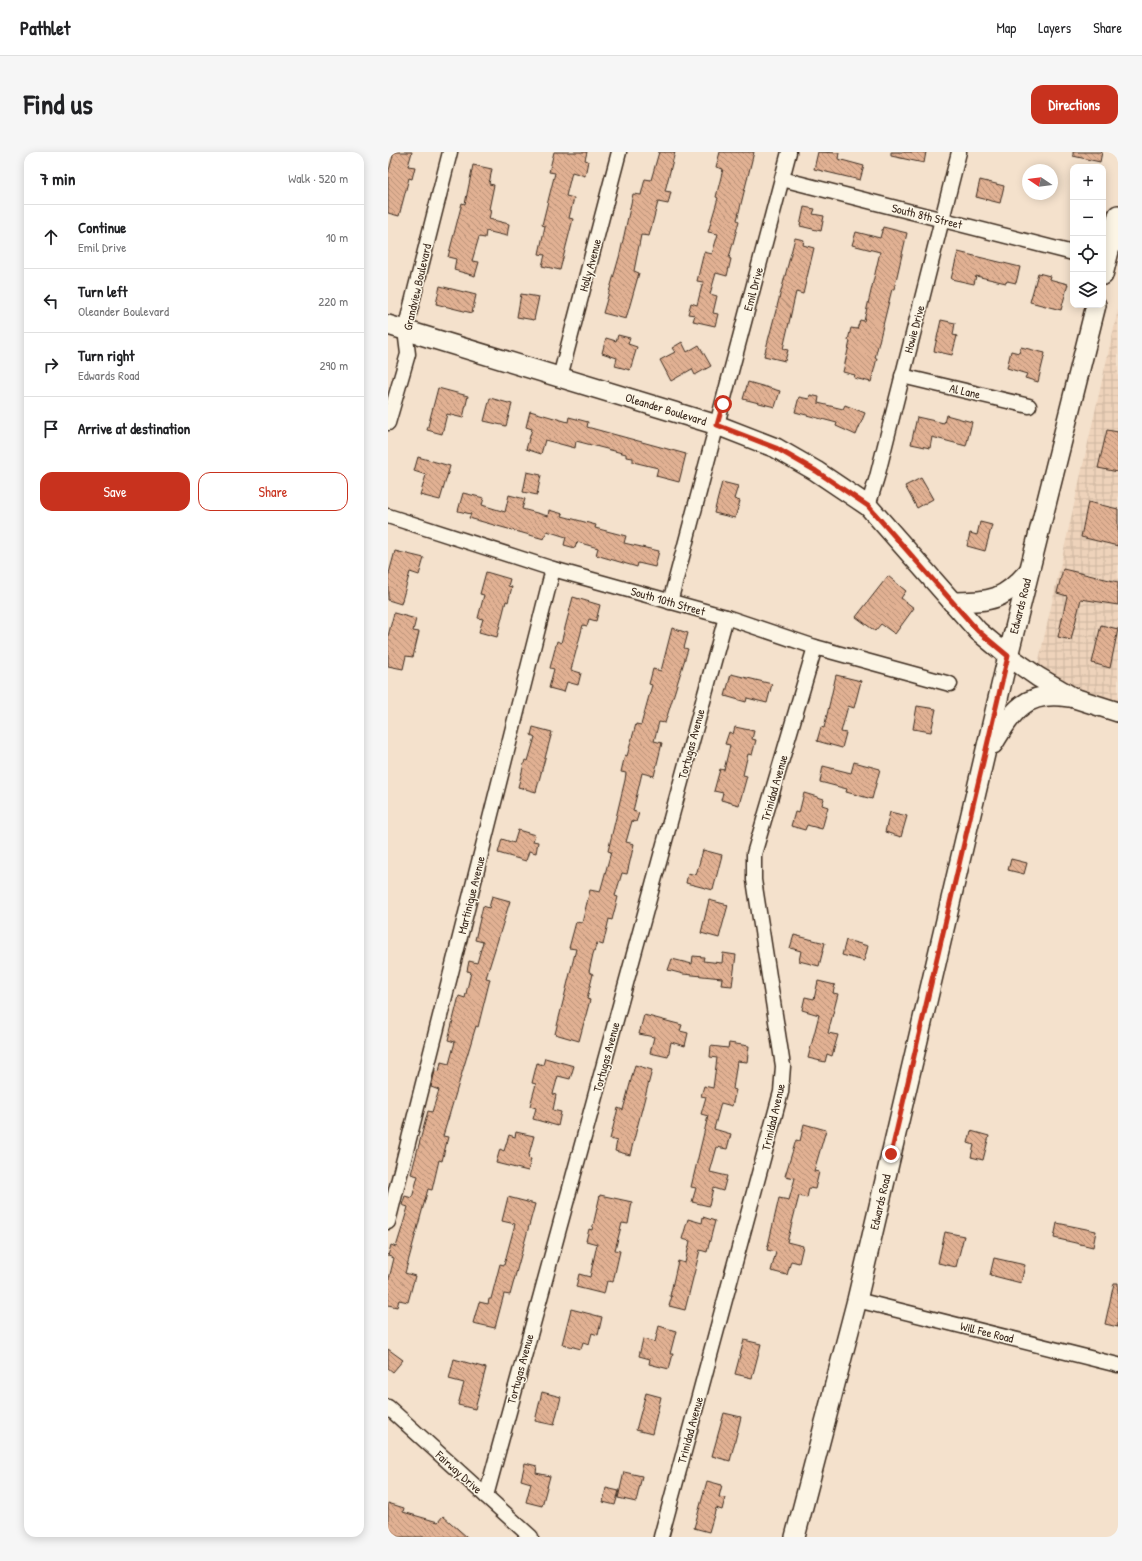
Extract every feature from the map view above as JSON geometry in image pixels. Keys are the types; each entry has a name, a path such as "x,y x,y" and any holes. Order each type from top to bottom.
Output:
{"main road":[{"path":"1104,272 1118,216"},
{"name":"Edwards Road","path":"795,1537 857,1300 1008,656 1095,308"},
{"name":"Oleander Boulevard","path":"397,327 717,425 776,448 816,471 868,506 978,631 1008,656 1038,677 1074,698 1118,712"},
{"path":"952,602 974,602 992,599 1006,594 1014,588 1029,571"},
{"path":"984,760 1008,718 1025,702 1040,696 1057,695 1074,698"}],"street":[{"name":"Grandview Boulevard","path":"388,423 408,354 397,327 450,152"},
{"name":"Holly Avenue","path":"560,377 619,152"},
{"name":"Emil Drive","path":"717,425 788,152"},
{"name":"Howie Drive","path":"868,506 877,477 959,152"},
{"name":"South 8th Street","path":"782,179 1070,252"},
{"name":"Al Lane","path":"902,376 1029,406"},
{"path":"670,602 717,425"},
{"name":"South 10th Street","path":"388,516 553,569 726,617 815,647 950,684"},
{"name":"Martinique Avenue","path":"388,1222 553,569"},
{"name":"Tortugas Avenue","path":"486,1496 726,617"},
{"name":"Trinidad Avenue","path":"661,1537 782,1092 783,1066 754,880 754,854 815,647"},
{"name":"Will Fee Road","path":"857,1300 1118,1365"},
{"name":"Fairway Drive","path":"388,1407 531,1537"}],"shaded area":[{"path":"1118,310 1118,705 1081,694 1037,669"}],"building":[{"path":"394,152 412,152 408,166 415,167 412,179 409,178 399,216 388,213 388,174"},
{"path":"554,152 587,152 585,160 588,161 585,176 572,172 566,196 574,198 569,218 573,219 560,270 542,266 545,255 539,254 545,226 542,225 555,173 549,172"},
{"path":"659,152 675,152 665,191 671,192 668,204 658,202 649,236 641,235 634,271 639,273 626,319 603,313 620,254 633,194 641,195 645,179 651,180"},
{"path":"720,152 754,152 737,220 739,221 729,258 731,259 727,276 716,273 710,294 717,296 713,313 718,314 715,326 693,321 695,315 688,314 691,303 697,305 703,282 697,281 704,252 712,254 718,234 708,232 718,198 716,197 723,169 716,167"},
{"path":"818,152 839,153 838,159 864,166 860,180 814,169"},
{"path":"891,152 926,152 924,163 891,156"},
{"path":"1073,152 1102,152 1100,162 1073,156"},
{"path":"473,165 492,169 489,184 494,185 489,209 491,210 489,219 509,224 507,236 486,231 485,238 479,237 472,261 479,262 475,276 454,270 456,259 448,257 462,203 465,204"},
{"path":"980,180 1004,186 1000,203 976,197"},
{"path":"804,207 815,209 813,214 824,216 821,231 800,226"},
{"path":"883,227 907,233 894,289 892,289 875,358 877,358 871,382 854,378 855,375 843,372 850,341 848,340 851,328 857,329 860,320 864,321 880,252 852,245 856,232 880,238"},
{"path":"795,238 804,240 803,245 814,248 803,294 796,292 783,349 788,350 785,361 764,356"},
{"path":"958,252 1020,267 1016,283 1007,281 1006,283 976,276 974,284 951,279"},
{"path":"1038,273 1050,276 1049,279 1068,284 1061,310 1030,302"},
{"path":"440,286 476,295 472,313 436,304"},
{"path":"521,294 539,297 534,320 517,317"},
{"path":"941,320 955,323 953,335 957,336 952,355 934,351"},
{"path":"618,335 630,338 628,344 637,347 630,370 615,366 617,358 602,353 606,338 616,341"},
{"path":"682,342 687,352 699,345 711,366 695,375 692,369 671,381 660,360 675,352 672,348"},
{"path":"1021,347 1045,353 1038,382 1025,378 1027,374 1007,368 1011,351 1019,353"},
{"path":"748,382 780,391 775,407 743,399"},
{"path":"438,388 468,396 463,418 447,414 442,434 427,430"},
{"path":"810,395 819,397 818,403 843,409 845,405 865,413 856,435 836,426 837,423 795,412 799,397 809,399"},
{"path":"490,398 512,404 506,426 484,421"},
{"path":"530,411 568,422 569,417 588,422 587,427 686,454 679,482 656,476 658,468 633,462 633,458 626,457 626,454 576,441 575,448 545,440 541,454 526,449 532,429 526,427"},
{"path":"946,415 972,422 966,446 932,437 930,448 911,444 917,417 944,423"},
{"path":"1107,430 1118,432 1118,472 1098,468"},
{"path":"418,457 450,466 440,500 420,495 426,475 414,471"},
{"path":"527,472 541,475 537,495 523,492"},
{"path":"921,478 933,499 917,508 905,486"},
{"path":"722,482 738,486 734,499 740,501 735,518 714,513"},
{"path":"463,493 484,498 482,505 505,512 509,495 525,499 522,509 548,516 549,510 563,514 562,516 596,525 595,528 626,536 624,543 659,551 655,567 638,563 637,567 596,555 598,548 577,542 575,548 564,545 566,537 547,531 544,539 469,518 471,514 458,511"},
{"path":"1088,502 1118,509 1118,546 1081,537"},
{"path":"980,522 992,525 985,551 967,546 970,533 977,535"},
{"path":"395,551 424,558 419,575 410,572 401,604 388,600 388,577"},
{"path":"1063,569 1118,582 1118,605 1081,599 1071,640 1058,637 1067,596 1057,593"},
{"path":"486,572 510,579 508,586 512,587 508,602 506,601 497,637 479,632 483,619 478,618 484,595 480,594"},
{"path":"888,576 906,591 901,598 914,608 895,634 881,624 875,631 856,617"},
{"path":"573,597 600,605 596,621 589,619 587,626 583,625 571,670 581,673 578,685 567,682 564,692 549,688 554,669 550,668 557,641 561,643"},
{"path":"394,613 416,619 413,631 419,632 413,657 406,656 403,669 388,666 388,636"},
{"path":"1101,625 1118,629 1110,668 1092,663"},
{"path":"672,628 688,633 684,648 688,649 665,723 659,722 654,741 662,743 654,776 642,773 633,811 639,813 636,822 632,821 626,842 634,844 627,874 622,873 615,896 618,897 612,920 609,919 603,945 597,943 593,954 589,972 593,974 587,999 590,1000 579,1041 555,1034 576,949 569,948 576,922 582,923 590,890 600,892 611,852 608,851 625,780 626,773 621,772 625,755 627,756 636,724 641,725 652,685 649,684 653,669 661,671"},
{"path":"731,674 772,684 767,703 747,698 746,702 725,696"},
{"path":"836,675 861,681 854,708 848,706 841,732 846,733 842,748 817,741 821,727 824,728"},
{"path":"917,706 936,709 931,732 913,729"},
{"path":"533,727 552,732 536,792 518,787 525,760 528,761 535,737 531,735"},
{"path":"735,727 754,731 752,739 756,740 752,755 748,754 743,775 747,776 739,805 721,800 723,793 714,791 720,769 724,770 730,745 725,744 729,732 733,734"},
{"path":"854,762 880,769 872,799 846,792 847,789 820,782 823,766 851,773"},
{"path":"804,793 824,799 822,805 828,807 822,829 807,825 805,830 791,826 795,812 799,813"},
{"path":"890,812 907,816 901,837 885,832"},
{"path":"518,830 535,835 533,841 538,842 536,853 529,851 526,861 498,853 502,839 514,843"},
{"path":"703,850 722,855 713,890 686,883 688,873 696,875"},
{"path":"1011,859 1027,863 1024,874 1008,870"},
{"path":"492,896 510,901 486,978 490,979 478,1027 476,1026 443,1136 448,1137 442,1161 439,1160 432,1190 428,1189 405,1273 415,1276 408,1302 399,1300 397,1307 388,1305 388,1283 394,1258 388,1256 391,1245 396,1247 408,1207 402,1205 405,1196 412,1198 418,1176 411,1174 428,1111 432,1112 439,1090 431,1087 435,1071 439,1072 441,1062 449,1064 455,1042 448,1040 459,996 465,998 471,972 467,971 469,961 477,963 483,942 475,940 483,906 489,908"},
{"path":"709,900 728,905 719,938 701,933"},
{"path":"794,935 825,943 819,966 799,961 801,951 790,948"},
{"path":"846,940 868,946 864,961 842,955"},
{"path":"723,953 736,955 732,986 721,985 722,978 683,974 668,970 672,959 692,964 693,956 704,957 703,961 722,963"},
{"path":"818,981 835,985 833,993 838,994 828,1033 838,1035 832,1056 827,1054 825,1062 808,1058 819,1015 802,1010 805,997 814,999"},
{"path":"644,1015 682,1025 680,1031 688,1033 685,1046 671,1042 668,1057 650,1053 654,1037 639,1034"},
{"path":"729,1043 749,1046 747,1062 737,1061 733,1089 736,1090 732,1106 721,1103 714,1129 731,1134 727,1149 717,1147 710,1172 727,1176 723,1191 713,1188 709,1206 692,1202 696,1188 691,1187 708,1116 701,1114 706,1097 701,1096 704,1086 713,1088 717,1058 710,1057 711,1046 728,1048"},
{"path":"545,1058 574,1066 570,1079 558,1076 553,1094 556,1095 553,1110 561,1112 558,1126 533,1119 536,1108 530,1106 536,1084 532,1083 537,1063 543,1065"},
{"path":"635,1065 652,1070 630,1155 615,1151 617,1141 610,1139 618,1108 623,1110"},
{"path":"804,1124 826,1130 814,1171 819,1172 815,1189 809,1188 807,1198 799,1196 787,1242 803,1246 799,1263 791,1261 787,1275 771,1271 776,1252 767,1250 779,1198 789,1200 795,1178 785,1176 796,1140 800,1141"},
{"path":"971,1131 989,1136 983,1160 971,1157 974,1145 968,1143"},
{"path":"516,1132 534,1136 528,1158 531,1159 528,1171 496,1163 500,1149 504,1151 509,1135 515,1137"},
{"path":"600,1195 632,1202 628,1224 622,1223 615,1250 620,1251 613,1282 607,1281 604,1294 576,1287 579,1274 590,1277 597,1244 586,1241 589,1229 592,1230"},
{"path":"508,1197 535,1204 510,1295 504,1294 495,1328 473,1323 479,1302 488,1304 489,1299 491,1299 500,1264 504,1265 515,1224 502,1221"},
{"path":"703,1217 715,1221 707,1252 700,1250 685,1310 669,1306 678,1261 685,1263 690,1241 682,1239 688,1219 702,1223"},
{"path":"1057,1223 1096,1231 1093,1247 1054,1238"},
{"path":"945,1232 964,1236 956,1267 938,1263"},
{"path":"994,1258 1025,1265 1021,1283 990,1275"},
{"path":"1114,1283 1118,1283 1118,1327 1105,1324"},
{"path":"571,1309 602,1317 598,1335 592,1333 589,1344 583,1342 581,1349 562,1344"},
{"path":"659,1326 676,1331 670,1354 673,1354 669,1369 649,1364 650,1359 639,1356 643,1339 655,1342"},
{"path":"744,1340 761,1344 752,1378 735,1374"},
{"path":"388,1349 403,1360 393,1372 388,1368"},
{"path":"454,1359 486,1368 475,1409 458,1405 464,1383 449,1379"},
{"path":"542,1392 561,1397 554,1425 535,1421"},
{"path":"646,1393 661,1397 652,1434 636,1430"},
{"path":"724,1413 741,1417 730,1461 712,1456"},
{"path":"525,1463 537,1466 536,1473 550,1476 542,1506 526,1502 531,1483 521,1480"},
{"path":"624,1472 642,1476 636,1502 618,1498"},
{"path":"707,1481 722,1485 719,1497 725,1498 722,1510 716,1508 709,1532 694,1528"},
{"path":"606,1488 619,1491 615,1505 603,1502"},
{"path":"388,1503 404,1508 403,1512 438,1522 443,1516 467,1537 388,1537"}],"route":[{"path":"723,404 717,425 776,448 816,471 868,506 978,631 1008,656 891,1154"}]}
